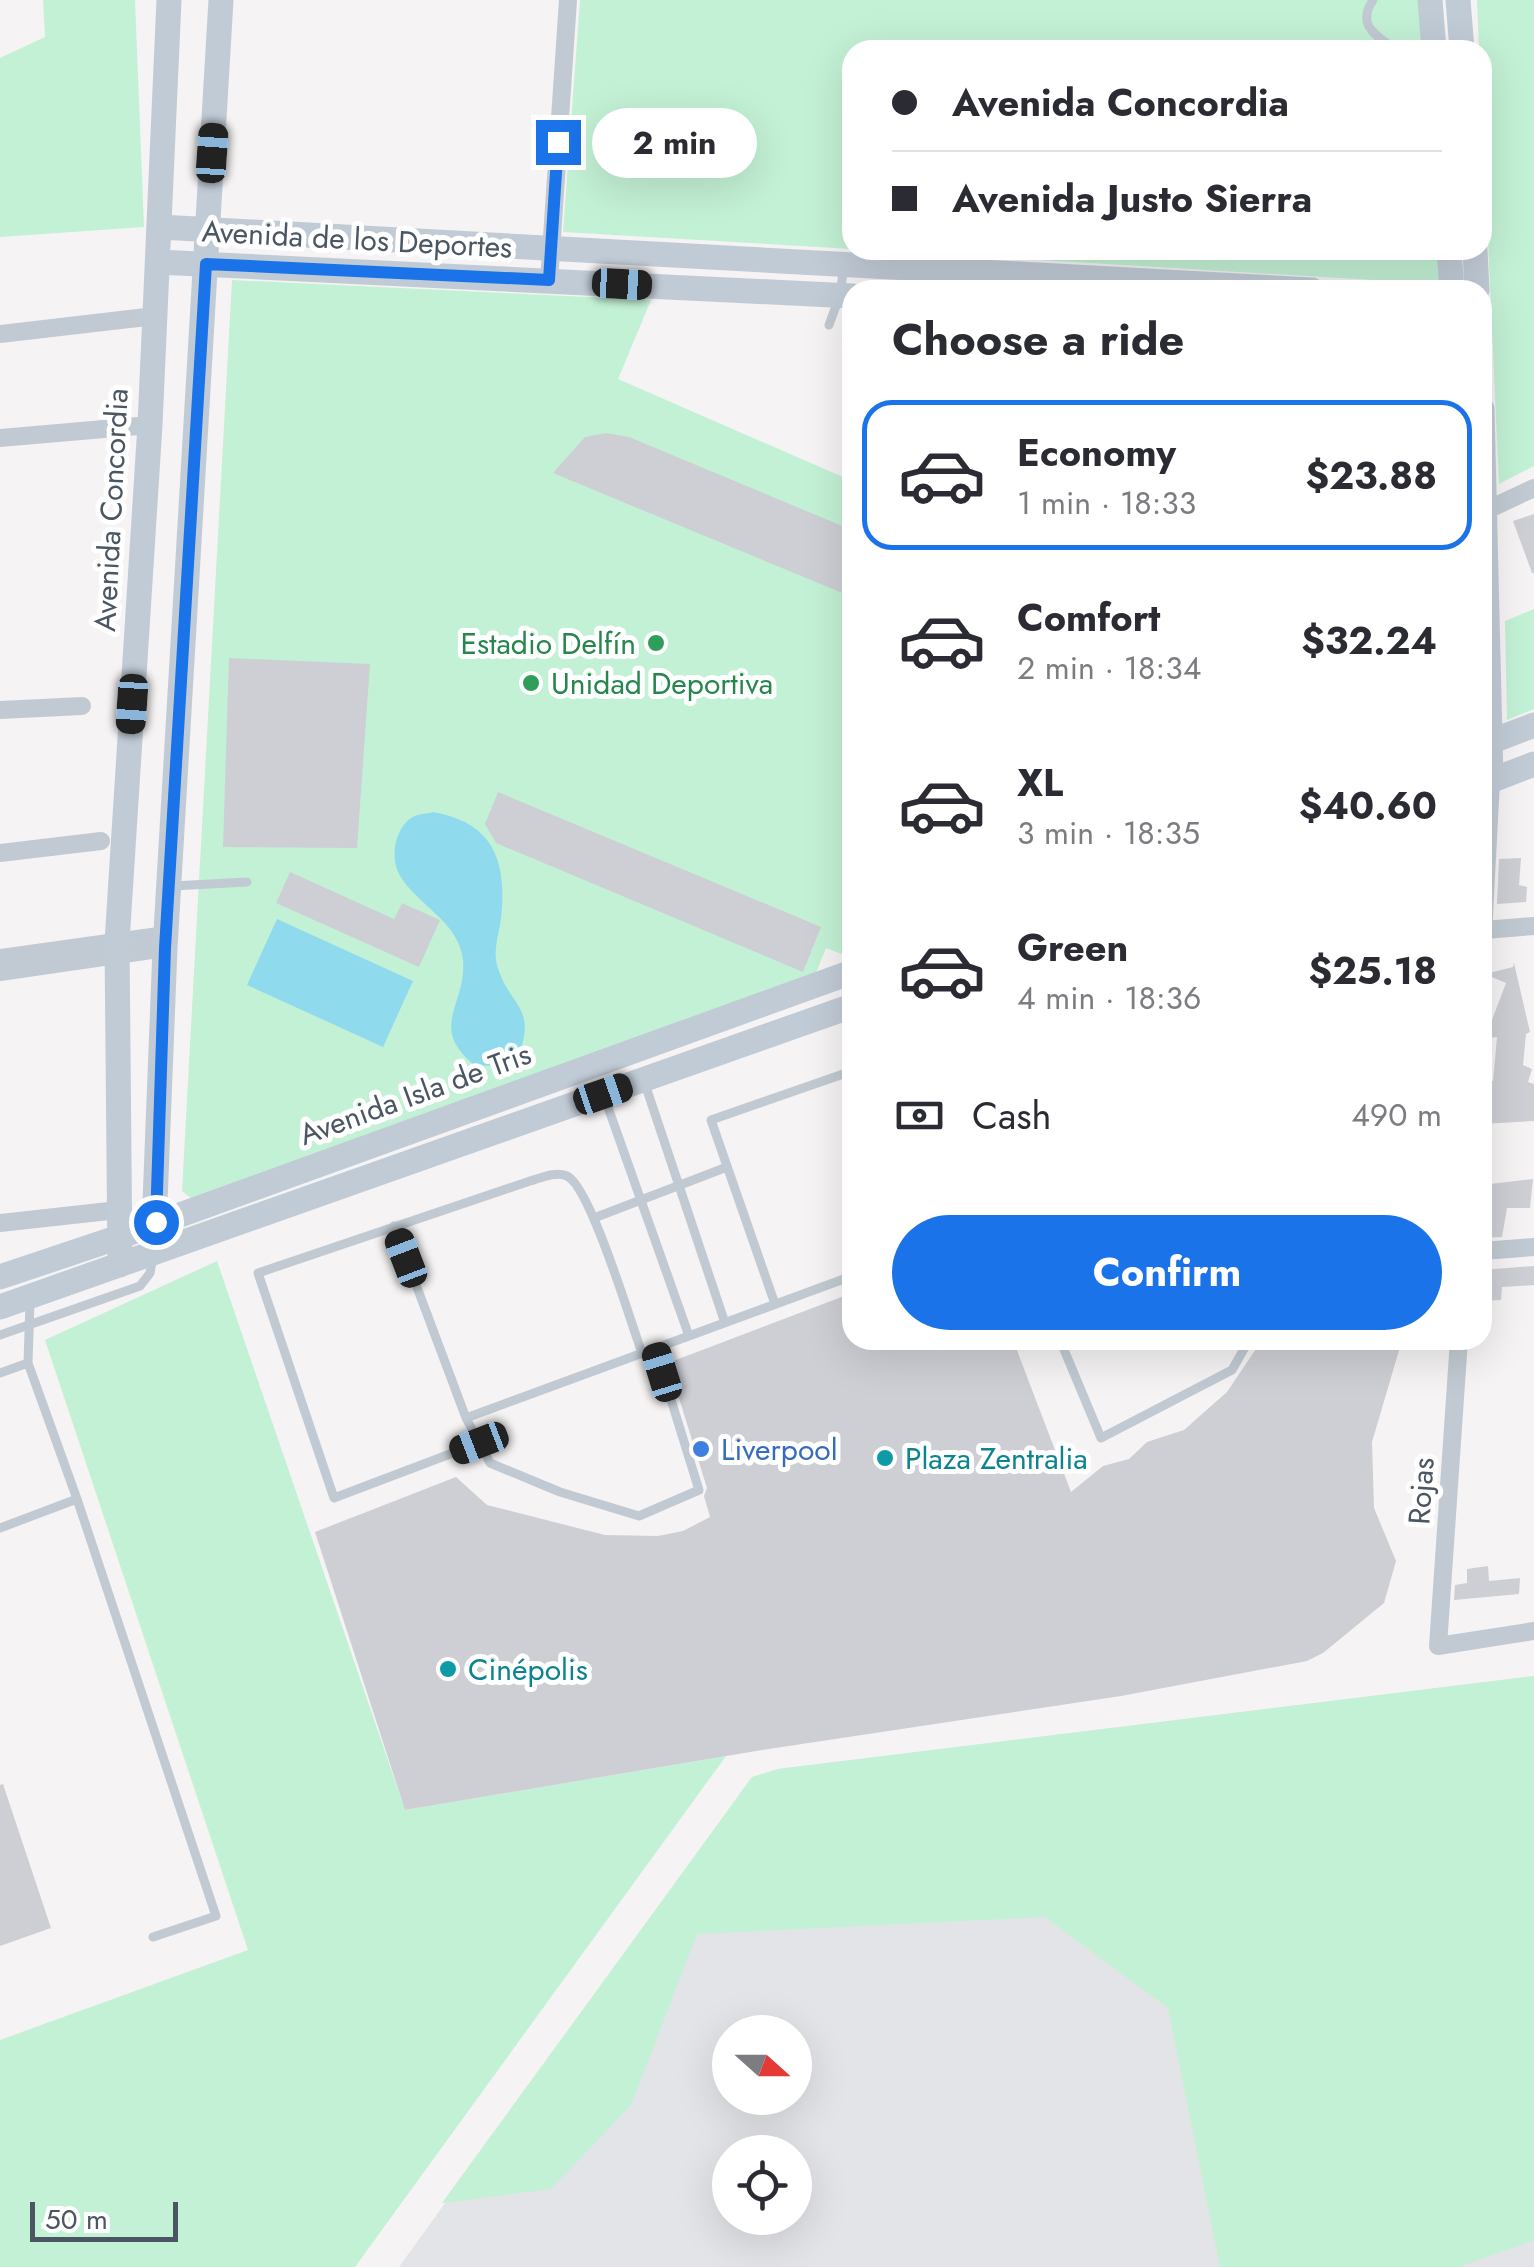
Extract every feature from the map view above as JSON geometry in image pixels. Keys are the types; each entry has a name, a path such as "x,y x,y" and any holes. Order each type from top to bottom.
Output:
{"street":[{"name":"Avenida Concordia","path":"120,1265 117,948 150,425 169,0"},
{"path":"153,1253 166,942 221,0"},
{"path":"549,280 568,0"},
{"path":"1430,0 1433,40"},
{"path":"1458,0 1461,40"},
{"name":"Avenida de los Deportes","path":"160,227 1132,280"},
{"name":"Avenida de los Deportes","path":"158,262 842,296"},
{"path":"0,334 155,316"},
{"path":"0,438 150,425"},
{"path":"1492,508 1534,488"},
{"path":"0,710 82,706"},
{"path":"1492,741 1534,725"},
{"path":"1492,781 1534,764"},
{"path":"0,852 102,840"},
{"path":"1492,929 1534,926"},
{"path":"0,958 166,942"},
{"path":"0,972 117,948"},
{"name":"Avenida Isla de Tris","path":"0,1277 118,1238 842,976"},
{"name":"Avenida Isla de Tris","path":"0,1307 842,1010"},
{"path":"0,1222 118,1210"},
{"path":"1492,1250 1534,1247"},
{"name":"Rojas","path":"1458,1350 1438,1646 1534,1630"}],"lane":[{"path":"1372,0 1365,23 1382,40"},
{"path":"844,264 845,280"},
{"path":"829,325 842,303"},
{"path":"170,886 247,882"},
{"path":"774,1304 711,1120 842,1074"},
{"path":"643,1080 724,1323"},
{"path":"603,1094 690,1336"},
{"path":"594,1218 727,1168"},
{"path":"479,1443 334,1498 258,1273 555,1174 580,1186 642,1353"},
{"path":"394,1226 466,1418 490,1463 560,1492 639,1516 699,1490 655,1348"},
{"path":"0,1336 140,1286 150,1272 153,1253"},
{"path":"466,1418 842,1280"},
{"path":"31,1296 28,1363 216,1916 153,1937"},
{"path":"1064,1350 1101,1438 1232,1370 1243,1350"},
{"path":"0,1373 28,1363"},
{"path":"0,1528 77,1499"}],"shaded area":[{"path":"1534,1676 1534,2267 399,2267 752,1777 778,1769"}],"green space":[{"path":"43,0 135,0 144,227 0,237 0,58 45,37"},
{"path":"580,0 1421,0 1425,40 842,40 842,248 563,232"},
{"path":"1477,0 1534,0 1534,466 1499,484 1489,260 1492,260 1492,40 1479,40"},
{"path":"1040,260 1439,260 1440,280 1373,280"},
{"name":"Unidad Deportiva","path":"232,280 651,300 618,379 842,477 842,954 826,948 816,973 192,1199 182,1191"},
{"path":"1534,609 1534,709 1507,720 1505,621"},
{"path":"217,1261 405,1810 726,1756 355,2267 0,2267 0,2040 248,1950 45,1340"},
{"path":"1534,1676 1534,2240 1459,2267 1220,2267 1168,2008 1045,1917 697,1934 631,2105 551,2189 442,2203 752,1777 778,1769"}],"water":[{"path":"433,812 471,825 493,848 498,863 502,898 496,959 525,1027 518,1057 500,1065 475,1066 453,1039 451,1027 463,976 460,946 454,934 406,885 396,867 396,844 401,829 413,817"},
{"path":"277,919 413,981 383,1047 247,985"}],"building":[{"path":"606,433 629,437 842,526 842,593 553,473 585,437"},
{"path":"1534,514 1534,573 1532,573 1513,521"},
{"path":"229,658 370,664 357,848 223,847"},
{"path":"498,792 821,927 803,972 496,843 485,824"},
{"path":"1521,858 1519,885 1527,887 1526,902 1497,904 1499,859"},
{"path":"290,872 394,919 402,903 440,920 419,967 276,903"},
{"path":"1514,963 1530,1032 1526,1034 1523,1065 1532,1069 1528,1082 1534,1084 1534,1121 1492,1123 1497,1037 1492,1038 1492,1020 1506,983 1492,977 1492,972 1513,967"},
{"path":"1533,1179 1530,1208 1507,1208 1502,1237 1492,1238 1492,1184"},
{"path":"1534,1266 1534,1285 1502,1287 1501,1300 1492,1300 1492,1269"},
{"path":"842,1297 842,1350 1017,1350 1071,1492 1103,1466 1129,1459 1147,1442 1184,1430 1227,1392 1255,1350 1399,1350 1372,1442 1374,1508 1396,1561 1384,1603 1323,1653 1307,1661 1121,1696 756,1751 405,1810 315,1532 456,1477 487,1505 605,1535 658,1536 683,1531 710,1517 704,1496 707,1488 668,1363"},
{"path":"1488,1566 1489,1581 1520,1578 1519,1594 1454,1600 1455,1585 1467,1583 1467,1569"},
{"path":"3,1784 51,1928 0,1946 0,1785"}],"place":[{"name":"Estadio Delfín","path":"656,643"},
{"name":"Unidad Deportiva","path":"531,683"},
{"name":"Liverpool","path":"701,1449"},
{"name":"Plaza Zentralia","path":"885,1458"},
{"name":"Cinépolis","path":"448,1669"}],"route":[{"path":"156,1222 165,948 206,264 549,280 558,142"}]}
